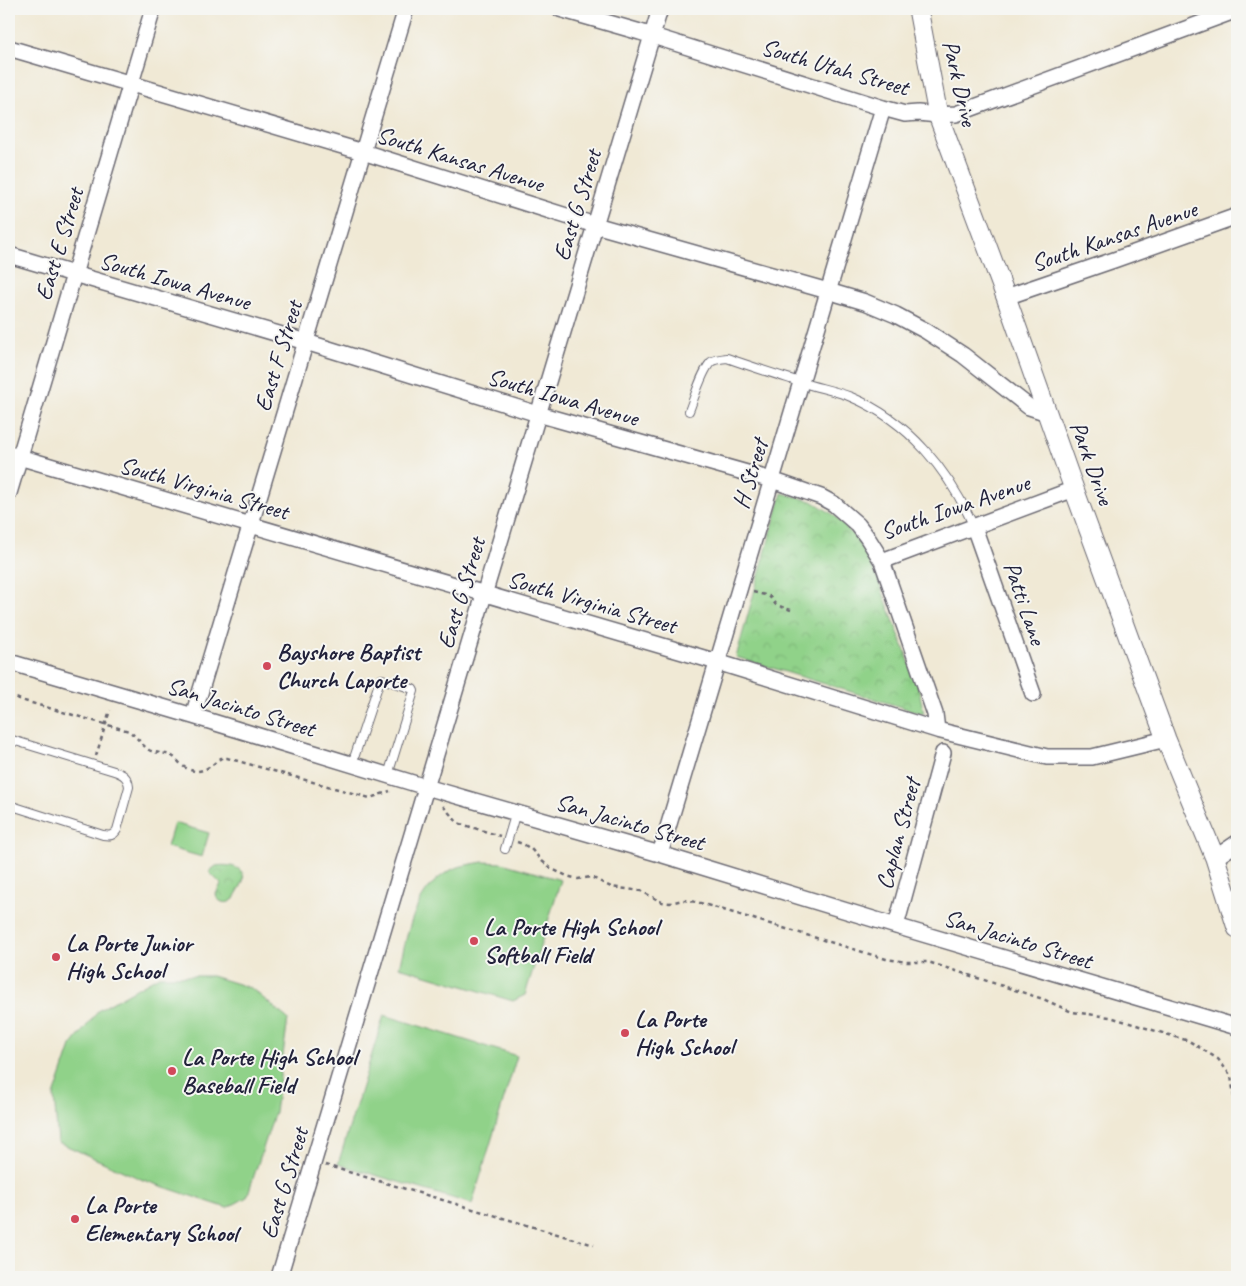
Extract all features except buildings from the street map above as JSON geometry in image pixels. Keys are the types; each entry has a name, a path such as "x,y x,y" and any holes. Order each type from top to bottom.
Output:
{"street":[{"name":"East E Street","path":"9,493 14,455 73,274 152,9"},
{"name":"East F Street","path":"193,716 406,9"},
{"name":"South Utah Street","path":"560,9 905,114 938,115 956,114 1237,10"},
{"name":"East G Street","path":"279,1277 660,9"},
{"name":"Park Drive","path":"918,9 938,115 1166,738 1215,858 1237,928"},
{"name":"South Kansas Avenue","path":"9,48 363,152 595,225 865,302 896,315 926,331 963,355 1029,407 1047,413"},
{"name":"H Street","path":"660,854 884,108"},
{"name":"South Kansas Avenue","path":"1006,297 1237,216"},
{"name":"South Iowa Avenue","path":"9,256 306,342 538,414 772,480 834,504 858,525 882,561 1074,489"},
{"name":"South Virginia Street","path":"14,455 717,662 937,730 1047,757 1092,757 1166,738"},
{"name":"Patti Lane","path":"974,527 1033,694"},
{"path":"882,561 935,714 937,730"},
{"name":"San Jacinto Street","path":"9,662 388,775 424,793 516,812 1237,1028"},
{"name":"Caplan Street","path":"896,926 943,753"},
{"path":"1215,858 1237,843"}],"lane":[{"path":"689,411 705,370 712,361 727,358 850,397 881,412 905,430 928,452 965,507 974,527"},
{"path":"352,764 380,680 382,679 413,689 414,692 388,775"},
{"path":"9,739 114,770 126,776 130,787 117,830 109,836 9,805"},
{"path":"505,849 516,812"}],"path":[{"path":"740,588 769,596 776,604 791,610"},
{"path":"9,695 129,731 151,751 168,754 190,770 198,772 207,769 221,758 227,758 370,798 389,791 398,793"},
{"path":"96,757 110,710"},
{"path":"424,793 441,804 458,823 523,844 552,869 567,876 578,879 591,877 611,887 641,891 662,902 683,900 697,902 886,959 906,962 928,962 1043,999 1072,1012 1110,1017 1190,1041 1218,1059 1231,1076 1237,1106"},
{"path":"1231,1076 1237,1074"},
{"path":"314,1162 594,1246"}],"green space":[{"path":"782,493 812,501 834,515 859,541 877,577 918,685 924,714 736,657"},
{"path":"174,823 209,833 202,857 167,847"},
{"name":"La Porte High School Softball Field","path":"483,862 502,863 561,880 525,995 513,1001 399,967 415,911 430,887 440,877 453,869"},
{"path":"216,866 235,867 242,872 243,881 241,886 234,899 230,902 225,903 217,898 216,894 221,884 210,873"},
{"name":"La Porte High School Baseball Field","path":"159,976 212,976 251,988 288,1019 275,1112 247,1197 227,1208 143,1180 58,1142 54,1096 71,1046 99,1010"},
{"path":"384,1015 517,1056 472,1204 338,1164"}],"place":[{"name":"Bayshore Baptist Church Laporte","path":"267,666"},
{"name":"La Porte High School Softball Field","path":"474,941"},
{"name":"La Porte Junior High School","path":"56,957"},
{"name":"La Porte High School","path":"625,1033"},
{"name":"La Porte High School Baseball Field","path":"172,1071"},
{"name":"La Porte Elementary School","path":"75,1219"}]}
